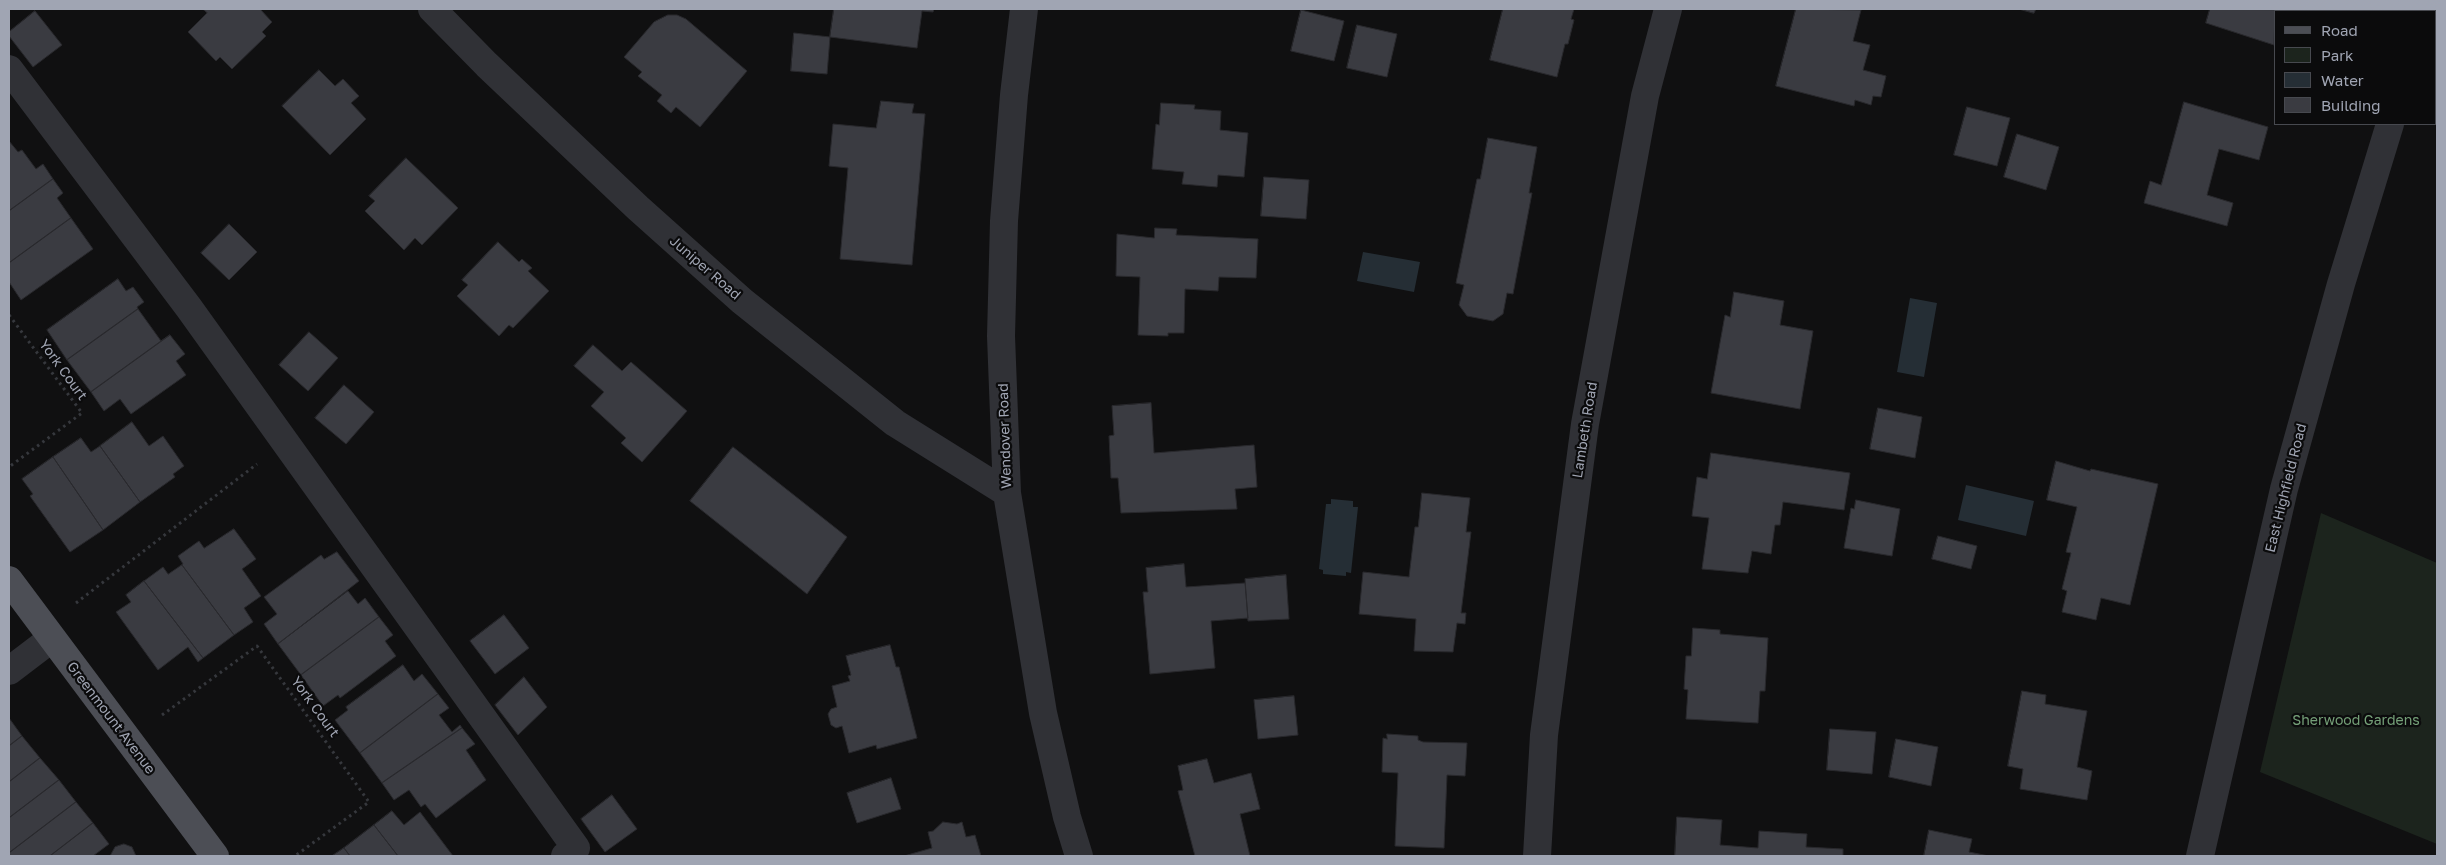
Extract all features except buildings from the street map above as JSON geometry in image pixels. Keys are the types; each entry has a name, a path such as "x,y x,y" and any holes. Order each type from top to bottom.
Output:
{"main road":[{"name":"Greenmount Avenue","path":"9,580 215,856"}],"street":[{"name":"Juniper Road","path":"432,9 487,65 638,208 742,301 895,423 1007,493"},
{"name":"Wendover Road","path":"1024,9 1014,96 1004,221 1001,336 1007,493 1043,713 1067,818 1079,856"},
{"name":"Lambeth Road","path":"1537,856 1544,735 1585,424 1645,96 1668,9"},
{"path":"9,69 189,308 576,848 565,856"},
{"name":"East Highfield Road","path":"2200,856 2284,489 2341,284 2390,125"},
{"path":"9,672 51,638"}],"path":[{"name":"York Court","path":"9,315 82,413 9,467"},
{"path":"76,603 285,442"},
{"name":"York Court","path":"162,715 257,646 369,802 295,856"}],"green space":[{"name":"Sherwood Gardens","path":"2321,513 2437,563 2437,844 2260,772"}],"water":[{"path":"1363,252 1420,262 1414,292 1357,281"},
{"path":"1910,298 1937,303 1924,377 1897,372"},
{"path":"1966,485 2034,501 2026,536 1958,520"},
{"path":"1331,499 1353,501 1353,507 1358,507 1351,573 1346,572 1346,576 1323,574 1323,570 1319,569 1326,504 1331,504"}]}
